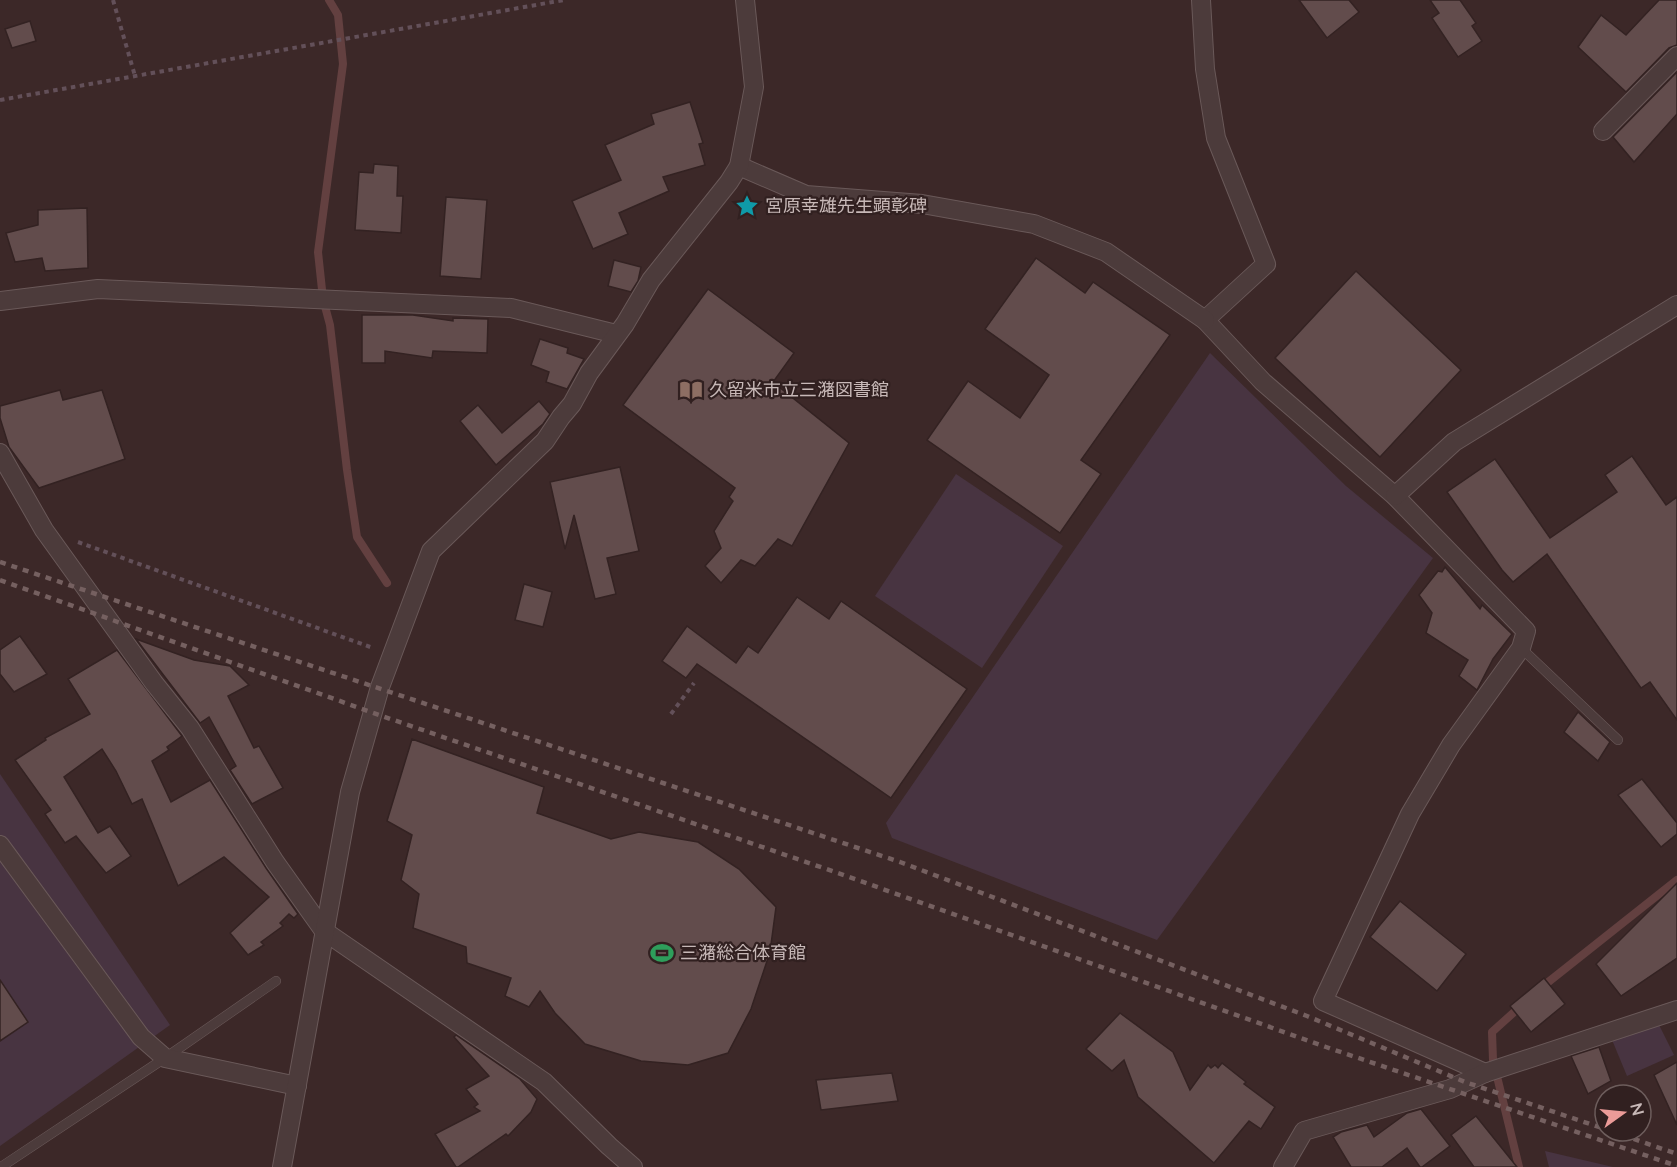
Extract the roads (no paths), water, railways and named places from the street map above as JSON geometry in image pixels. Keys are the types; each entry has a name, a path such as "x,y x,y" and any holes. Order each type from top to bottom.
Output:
{"street":[{"path":"282,1167 350,792 372,712 391,655 431,551 545,441 572,404 589,373 616,333 625,324 651,280 729,182 739,166 754,87 745,0"},
{"path":"1201,0 1205,69 1216,138 1266,264 1205,320"},
{"path":"1603,131 1677,56"},
{"path":"739,166 806,195 922,204 1034,224 1106,252 1205,320 1263,382 1395,496 1526,631 1521,648 1451,745 1410,814 1323,1001 1485,1073"},
{"path":"0,301 98,289 511,308 616,333"},
{"path":"1395,496 1454,442 1677,305"},
{"path":"0,453 44,530 154,683 190,728 275,862 324,931 544,1082 633,1167"},
{"path":"0,845 141,1037 165,1058 297,1086"},
{"path":"1283,1167 1304,1131 1450,1089 1485,1073 1677,1010"}],"lane":[{"path":"1521,648 1618,740"},
{"path":"1,1167 276,981"}],"waterway":[{"path":"329,0 338,15 343,64 318,252 323,299 330,325 357,537 387,583"},
{"path":"1542,987 1677,880"},
{"path":"1519,1167 1493,1060 1492,1032 1522,1005"}],"railway":[{"path":"0,562 900,862 1307,1016 1465,1082 1593,1125"},
{"path":"0,580 382,716 835,872 1326,1047 1677,1166"},
{"path":"1645,1143 1677,1154"}],"place":[{"name":"宮原幸雄先生顕彰碑","path":"747,206"},
{"name":"久留米市立三潴図書館","path":"691,390"},
{"name":"三潴総合体育館","path":"662,953"}]}
